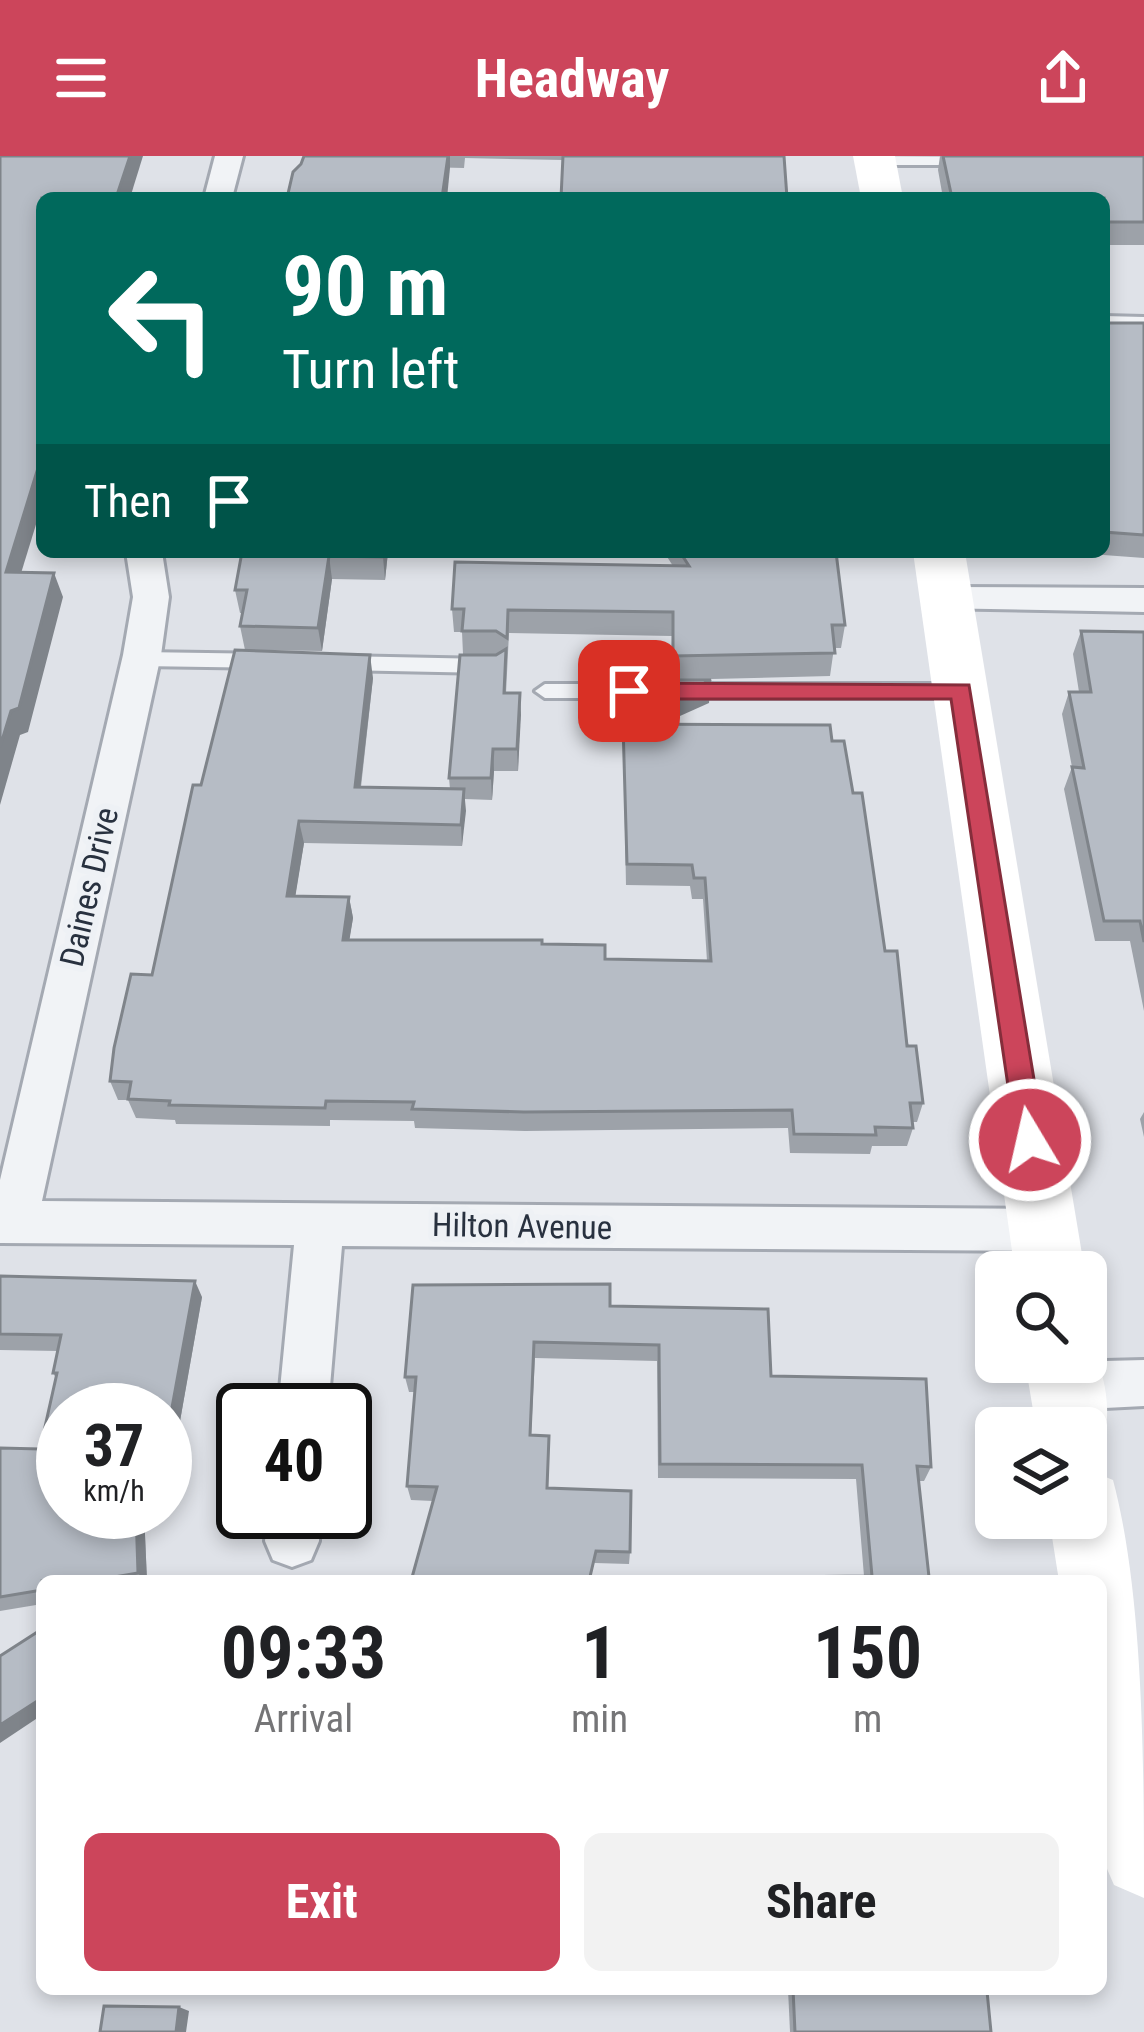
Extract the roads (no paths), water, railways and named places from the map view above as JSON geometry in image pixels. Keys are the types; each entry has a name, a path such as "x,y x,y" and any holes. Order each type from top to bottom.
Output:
{"street":[{"path":"220,192 229,156"},
{"path":"881,192 874,156 1029,158"},
{"name":"Daines Drive","path":"7,1221 141,658 151,597 145,558"},
{"path":"1046,1251 943,575 1144,600"},
{"name":"Hilton Avenue","path":"7,1221 320,1224 1046,1251"},
{"path":"305,1383 320,1224"},
{"path":"1067,1392 1144,1383"},
{"path":"1091,1539 1097,1575"},
{"path":"1107,1633 1144,1855"}],"lane":[{"path":"1110,321 1144,322"},
{"path":"141,658 284,662"},
{"path":"307,662 497,666"},
{"path":"545,692 961,691"}]}
